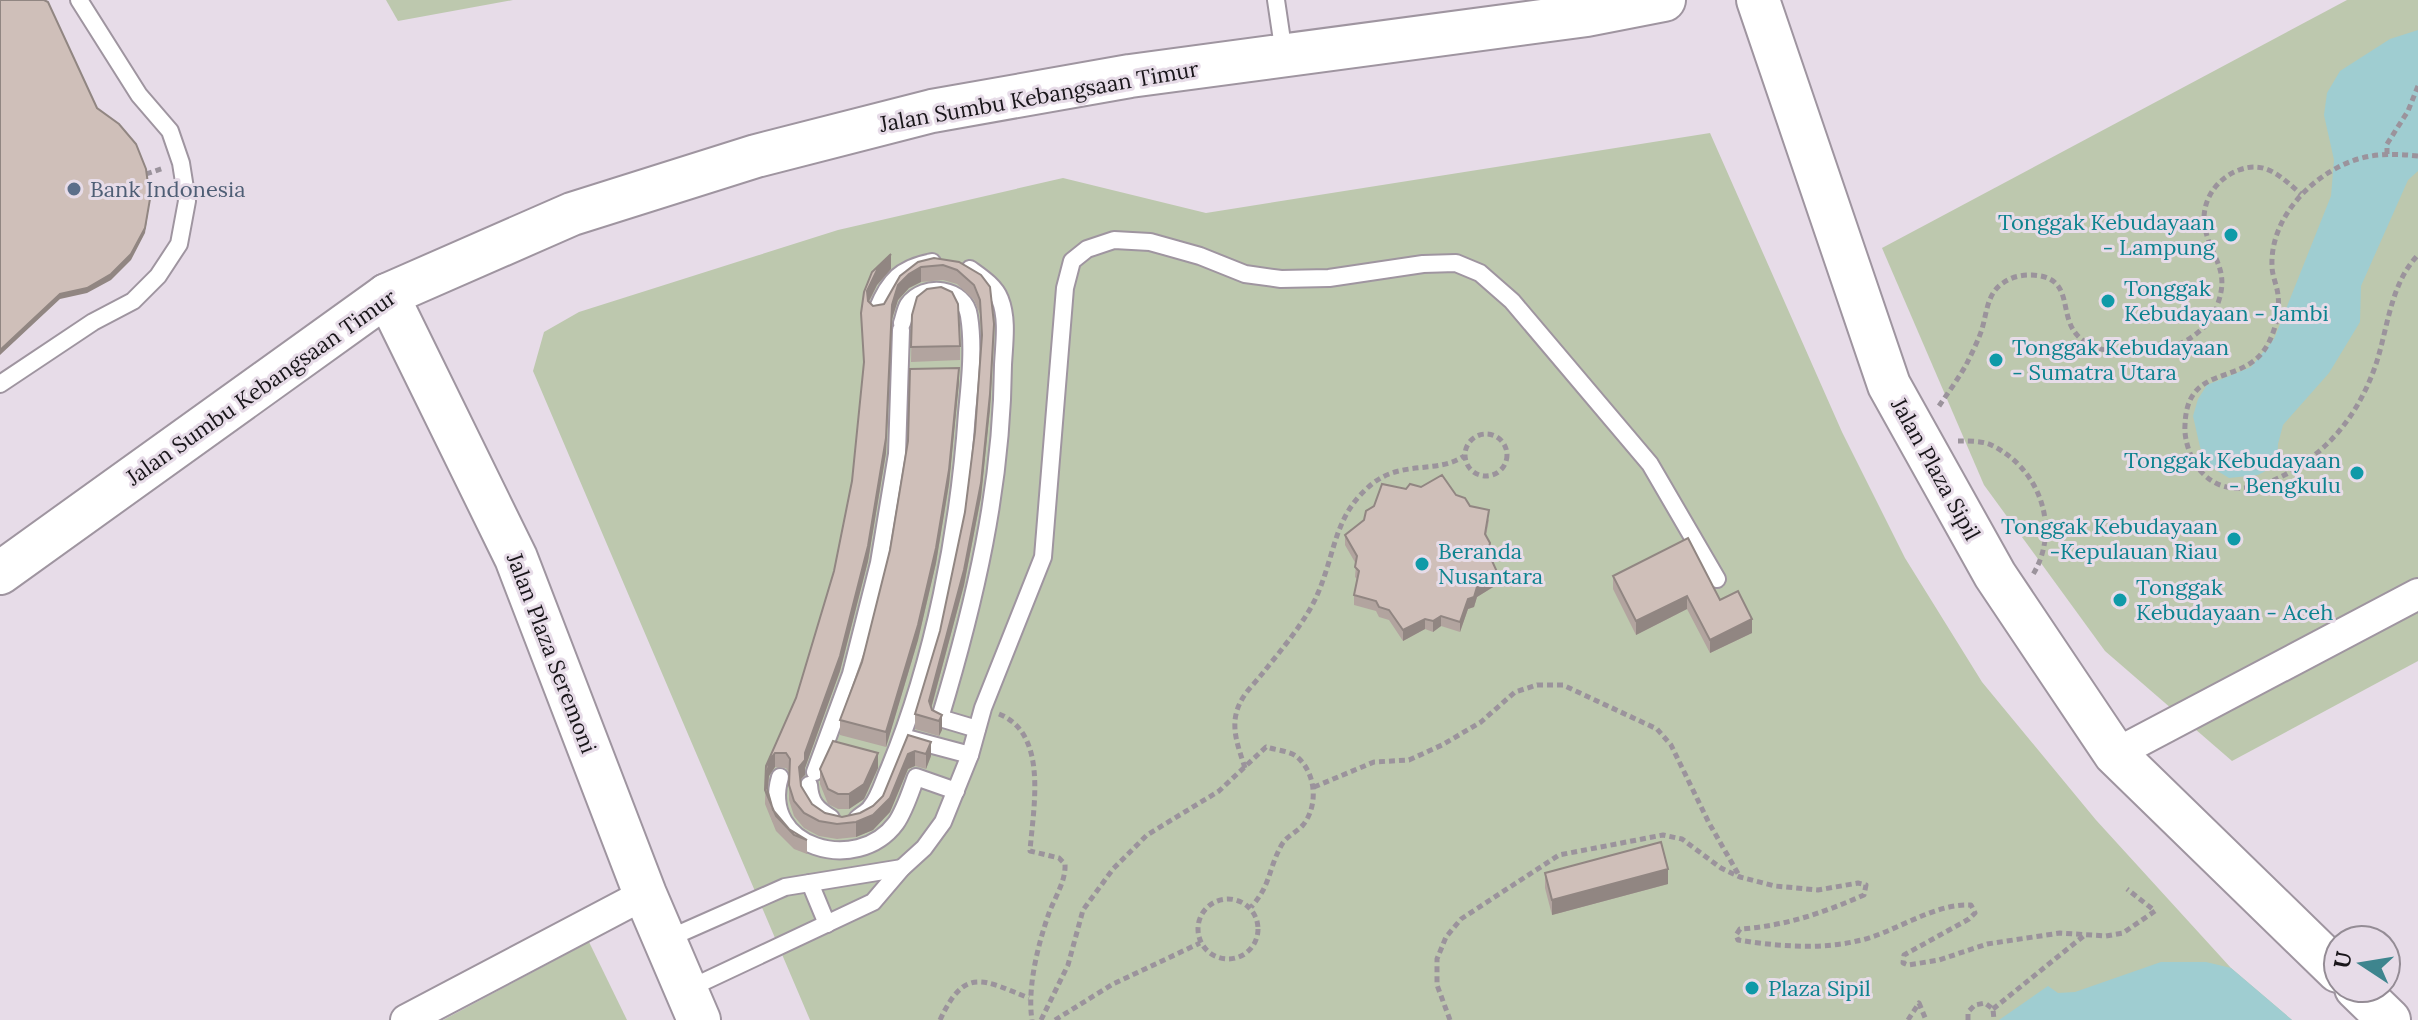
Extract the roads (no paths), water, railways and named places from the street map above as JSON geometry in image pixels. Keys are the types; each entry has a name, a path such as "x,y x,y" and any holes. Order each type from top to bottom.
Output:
{"street":[{"name":"Jalan Sumbu Kebangsaan Timur","path":"0,573 387,295 572,214 756,156 932,111 1130,76 1587,15 1664,0"},
{"name":"Jalan Plaza Sipil","path":"1758,0 1889,385 1995,575 2115,754 2322,955"},
{"name":"Jalan Plaza Seremoni","path":"387,295 516,558 645,894 692,1005"},
{"path":"2115,754 2418,594"},
{"path":"406,1020 645,894"},
{"path":"2372,1004 2389,1020"}],"lane":[{"path":"0,384 93,322 133,301 158,276 179,244 187,201 181,163 170,131 139,95 79,0"},
{"path":"1276,0 1284,55"},
{"path":"692,1005 827,924 873,902 924,848 943,822 970,755 983,708 1043,557 1063,304 1072,261 1087,249 1114,240 1150,242 1200,256 1245,274 1281,279 1329,278 1423,264 1456,263 1480,273 1512,301 1650,464 1717,579"},
{"path":"877,310 884,292 907,268 930,262 951,261 970,270 1000,296 1004,317 1003,408 995,481 983,560 940,718 977,729"},
{"path":"943,290 960,298 969,314 963,372 964,459 947,570 901,737 886,758 872,807 856,819 834,820 817,810 810,797 812,779 833,744 879,563 907,373 902,326 908,305 924,292 943,290"},
{"path":"901,737 970,755"},
{"path":"780,777 776,802 784,822 794,835 817,847 838,852 859,848 879,839 895,825 916,777 956,791"},
{"path":"665,940 785,887 902,868"},
{"path":"810,883 827,924"}],"water":[{"path":"2418,30 2418,171 2408,180 2361,286 2360,322 2329,373 2283,425 2277,465 2258,475 2229,478 2211,467 2200,447 2193,416 2198,399 2207,385 2251,367 2274,339 2331,196 2334,160 2324,115 2327,93 2340,71 2390,39"},
{"path":"2161,962 2206,962 2231,968 2292,1020 1999,1020 2048,986 2058,993 2075,992"}],"place":[{"name":"Bank Indonesia","path":"74,189"},
{"name":"Tonggak Kebudayaan - Lampung","path":"2231,235"},
{"name":"Tonggak Kebudayaan - Jambi","path":"2108,301"},
{"name":"Tonggak Kebudayaan - Sumatra Utara","path":"1996,360"},
{"name":"Tonggak Kebudayaan - Bengkulu","path":"2357,473"},
{"name":"Tonggak Kebudayaan -Kepulauan Riau","path":"2234,539"},
{"name":"Beranda Nusantara","path":"1422,564"},
{"name":"Tonggak Kebudayaan - Aceh","path":"2120,600"},
{"name":"Plaza Sipil","path":"1752,988"}]}
